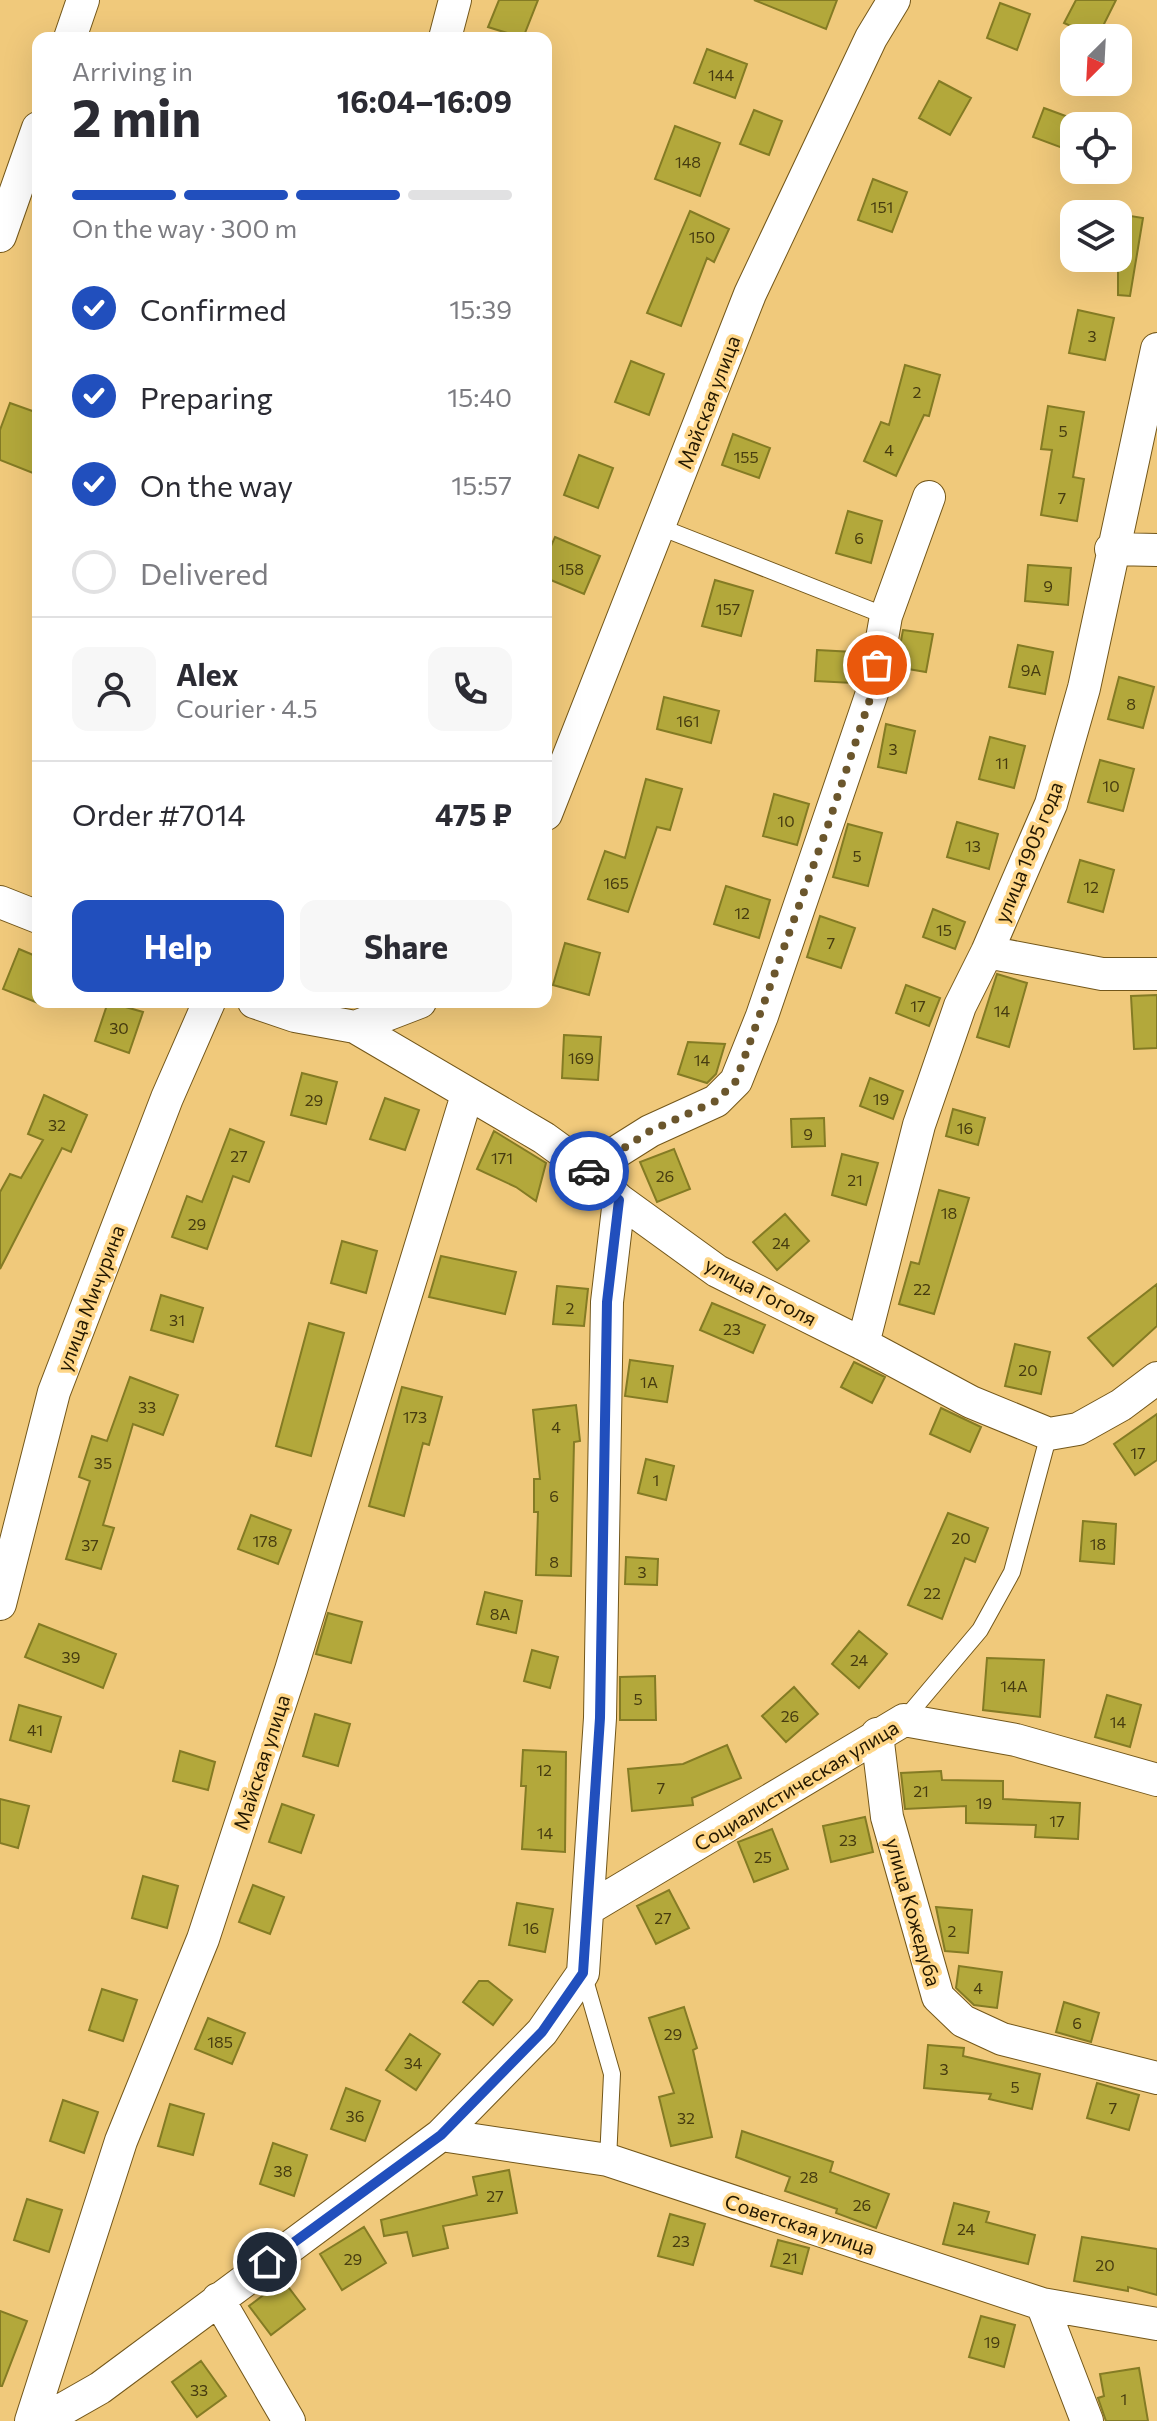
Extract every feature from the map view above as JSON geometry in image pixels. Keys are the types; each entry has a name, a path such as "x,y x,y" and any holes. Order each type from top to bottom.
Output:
{"street":[{"path":"72,32 83,0"},
{"path":"447,32 455,0"},
{"name":"Майская улица","path":"552,799 750,294 871,38 894,0"},
{"path":"0,236 32,145"},
{"name":"улица 1905 года","path":"863,1344 919,1125 960,1006 987,952 1051,804 1084,688 1111,549 1157,349"},
{"path":"588,1170 650,1131 716,1101 736,1081 762,1016 873,690 886,616 929,497"},
{"path":"1111,549 1157,550"},
{"path":"0,902 32,915"},
{"path":"987,952 1102,974 1157,974"},
{"name":"улица Мичурина","path":"0,1604 54,1392 167,1098 206,1008"},
{"name":"улица Гоголя","path":"272,1008 295,1016 355,1027 544,1138 588,1170 619,1200 717,1271 971,1402 1049,1434"},
{"path":"355,1027 404,1008"},
{"name":"Майская улица","path":"31,2421 121,2141 203,1939 296,1655 467,1095"},
{"path":"42,2421 100,2388 441,2135 542,2032 583,1973 600,1718 607,1302 619,1200"},
{"path":"1049,1434 1078,1429 1121,1405 1157,1378"},
{"name":"Социалистическая улица","path":"588,1909 890,1727 1016,1740 1157,1780"},
{"name":"улица Кожедуба","path":"890,1727 887,1817 938,1997 963,2021 1002,2039 1157,2078"},
{"name":"Советская улица","path":"441,2135 608,2160 1042,2304 1157,2324"},
{"path":"218,2299 289,2421"},
{"path":"1042,2304 1087,2421"}],"lane":[{"path":"660,527 886,616"},
{"path":"890,1727 980,1630 1012,1572 1049,1434"},
{"path":"583,1973 612,2074 608,2160"}],"building":[{"path":"499,0 538,0 525,32 504,32 488,27"},
{"path":"754,0 837,0 826,29"},
{"path":"1076,0 1116,0 1104,24 1064,23"},
{"path":"1000,3 1030,14 1017,50 987,38"},
{"path":"707,49 747,64 735,98 694,83"},
{"path":"939,81 971,98 950,135 919,118"},
{"path":"1044,108 1060,114 1060,147 1033,137"},
{"path":"754,110 782,121 769,155 740,144"},
{"path":"675,126 720,143 700,196 655,179"},
{"path":"873,179 907,192 892,232 858,220"},
{"path":"690,211 729,229 714,262 707,258 681,326 647,313"},
{"path":"1132,216 1143,218 1130,296 1118,295 1118,272 1132,272"},
{"path":"1078,310 1114,318 1105,360 1069,353"},
{"path":"631,361 664,374 649,415 615,402"},
{"path":"905,365 940,375 929,416 924,415 896,476 864,461 881,422 889,425"},
{"path":"10,403 32,411 32,473 0,460 0,430"},
{"path":"1048,406 1084,412 1073,477 1084,479 1077,521 1041,515 1052,450 1041,449"},
{"path":"733,434 770,448 759,478 722,465"},
{"path":"579,455 613,468 598,508 564,495"},
{"path":"848,511 882,521 871,563 836,553"},
{"path":"555,537 600,556 584,594 552,581 552,544"},
{"path":"1028,565 1071,568 1068,605 1025,601"},
{"path":"715,580 753,591 741,636 702,626"},
{"path":"903,630 933,634 926,672 896,667"},
{"path":"1018,645 1053,652 1045,694 1009,687"},
{"path":"817,650 854,652 853,683 815,681"},
{"path":"1119,677 1154,687 1143,728 1108,719"},
{"path":"664,697 719,711 711,743 657,729"},
{"path":"886,724 915,731 906,773 878,767"},
{"path":"990,737 1025,746 1014,788 979,779"},
{"path":"1100,760 1134,769 1123,811 1088,802"},
{"path":"646,779 682,789 670,830 657,827 628,912 588,899 605,851 625,858"},
{"path":"774,794 809,804 797,845 763,836"},
{"path":"957,822 998,834 989,869 947,857"},
{"path":"848,824 882,833 868,886 833,877"},
{"path":"1080,860 1114,870 1103,912 1068,902"},
{"path":"726,886 770,900 759,938 714,924"},
{"path":"933,909 965,922 955,949 923,937"},
{"path":"820,916 855,928 841,968 807,957"},
{"path":"565,943 600,953 589,995 553,985"},
{"path":"19,949 32,954 32,1001 3,989"},
{"path":"997,974 1027,983 1009,1047 977,1037"},
{"path":"906,985 940,998 929,1026 896,1013"},
{"path":"1157,995 1157,1048 1134,1049 1131,996"},
{"path":"106,1008 129,1008 143,1012 129,1053 95,1041"},
{"path":"564,1035 601,1037 598,1080 562,1078"},
{"path":"688,1042 725,1044 716,1074 707,1083 678,1074"},
{"path":"302,1073 337,1082 326,1124 291,1115"},
{"path":"870,1078 903,1091 893,1119 860,1106"},
{"path":"44,1095 87,1115 71,1152 62,1148 0,1269 0,1192 10,1174 21,1178 43,1140 28,1134"},
{"path":"385,1098 419,1110 405,1150 370,1139"},
{"path":"953,1109 985,1118 978,1145 946,1136"},
{"path":"824,1118 825,1146 792,1147 791,1119"},
{"path":"230,1129 264,1142 249,1182 233,1176 207,1249 172,1237 187,1196 202,1202"},
{"path":"494,1131 546,1163 536,1201 516,1187 477,1169"},
{"path":"674,1149 690,1189 657,1202 640,1162"},
{"path":"842,1154 878,1163 866,1205 832,1195"},
{"path":"939,1190 969,1198 934,1314 899,1304 911,1262 919,1264"},
{"path":"785,1214 809,1241 777,1270 753,1242"},
{"path":"342,1241 377,1251 366,1293 331,1283"},
{"path":"441,1256 516,1272 505,1314 429,1297"},
{"path":"1157,1284 1157,1326 1113,1366 1088,1338"},
{"path":"557,1286 588,1289 584,1326 553,1324"},
{"path":"161,1295 203,1308 193,1342 151,1330"},
{"path":"712,1303 765,1325 753,1353 700,1330"},
{"path":"309,1323 344,1333 311,1456 276,1446"},
{"path":"1015,1344 1050,1352 1041,1394 1005,1386"},
{"path":"630,1360 673,1366 667,1402 625,1396"},
{"path":"854,1362 885,1377 872,1403 841,1387"},
{"path":"130,1377 178,1395 163,1435 133,1424 103,1525 114,1528 101,1569 66,1559 90,1481 79,1477 92,1436 107,1441"},
{"path":"402,1387 442,1397 429,1445 423,1443 404,1516 369,1506"},
{"path":"576,1405 580,1441 574,1442 571,1576 536,1575 538,1512 534,1512 534,1479 540,1479 533,1410"},
{"path":"941,1408 981,1427 970,1452 930,1434"},
{"path":"1157,1414 1157,1460 1135,1475 1114,1444"},
{"path":"646,1459 674,1466 666,1500 638,1493"},
{"path":"948,1513 988,1528 975,1562 965,1558 942,1619 908,1605"},
{"path":"251,1515 291,1530 278,1564 238,1549"},
{"path":"1083,1521 1116,1524 1114,1564 1080,1561"},
{"path":"626,1557 658,1559 657,1585 625,1584"},
{"path":"485,1592 522,1601 516,1633 477,1624"},
{"path":"328,1613 362,1622 351,1663 316,1654"},
{"path":"39,1624 116,1654 103,1688 25,1657"},
{"path":"859,1631 887,1654 859,1688 832,1664"},
{"path":"532,1650 558,1657 550,1688 524,1681"},
{"path":"987,1658 1044,1660 1040,1717 983,1710"},
{"path":"655,1676 656,1720 620,1720 620,1677"},
{"path":"794,1687 818,1714 786,1742 762,1716"},
{"path":"1107,1695 1141,1705 1130,1747 1095,1737"},
{"path":"19,1705 61,1717 51,1752 10,1740"},
{"path":"315,1714 350,1724 338,1766 303,1756"},
{"path":"727,1745 741,1778 692,1798 693,1805 632,1811 628,1769 683,1764"},
{"path":"523,1750 566,1752 565,1852 522,1849 526,1786 521,1786"},
{"path":"180,1751 215,1762 208,1790 173,1781"},
{"path":"941,1771 942,1780 1003,1781 1003,1799 1080,1803 1078,1839 1035,1837 1036,1825 966,1823 966,1806 905,1809 901,1773"},
{"path":"0,1799 29,1806 18,1848 0,1843"},
{"path":"282,1804 314,1815 301,1853 269,1842"},
{"path":"865,1817 873,1852 831,1862 823,1826"},
{"path":"772,1829 788,1869 754,1882 738,1842"},
{"path":"143,1876 178,1886 167,1928 132,1918"},
{"path":"253,1885 284,1897 270,1934 239,1922"},
{"path":"669,1890 689,1928 656,1944 637,1906"},
{"path":"517,1903 553,1909 545,1952 509,1945"},
{"path":"936,1907 972,1910 968,1953 945,1951"},
{"path":"959,1966 1002,1972 997,2008 974,2005 956,1988"},
{"path":"479,1981 488,1981 512,2000 493,2025 463,2002"},
{"path":"102,1989 137,2000 123,2041 89,2030"},
{"path":"1064,2002 1099,2013 1091,2042 1056,2032"},
{"path":"684,2007 697,2048 693,2050 712,2137 671,2146 659,2097 674,2093 649,2018"},
{"path":"208,2018 245,2033 232,2064 195,2049"},
{"path":"410,2034 440,2054 416,2090 386,2070"},
{"path":"928,2045 964,2048 963,2056 1040,2074 1032,2109 989,2099 991,2094 924,2088"},
{"path":"1097,2083 1139,2095 1129,2130 1087,2118"},
{"path":"346,2088 380,2101 365,2141 331,2129"},
{"path":"63,2100 98,2112 84,2153 50,2141"},
{"path":"170,2104 204,2114 193,2155 158,2146"},
{"path":"742,2131 833,2162 830,2172 889,2194 876,2228 836,2213 837,2209 785,2191 790,2177 736,2157"},
{"path":"273,2143 307,2155 294,2196 260,2184"},
{"path":"509,2170 517,2213 443,2226 448,2248 413,2256 407,2232 384,2236 381,2220 477,2195 473,2177"},
{"path":"27,2199 62,2210 49,2252 14,2240"},
{"path":"954,2203 989,2212 986,2222 1035,2235 1028,2264 943,2244"},
{"path":"670,2214 705,2224 693,2265 658,2256"},
{"path":"364,2227 386,2263 342,2290 320,2254"},
{"path":"1082,2237 1157,2249 1157,2295 1128,2287 1128,2291 1074,2281"},
{"path":"778,2240 809,2248 802,2274 771,2266"},
{"path":"283,2280 305,2309 271,2335 249,2306"},
{"path":"0,2311 27,2321 2,2386 0,2386"},
{"path":"981,2316 1015,2325 1004,2367 969,2357"},
{"path":"201,2361 226,2396 197,2417 172,2382"},
{"path":"1139,2368 1148,2421 1106,2421 1098,2398 1104,2396 1100,2374"}],"way so far":[{"path":"589,1171 650,1131 716,1101 736,1081 762,1016 828,825 873,690 877,665"}],"route":[{"path":"267,2262 441,2135 542,2032 583,1973 600,1718 607,1302 619,1200 589,1171"}]}
